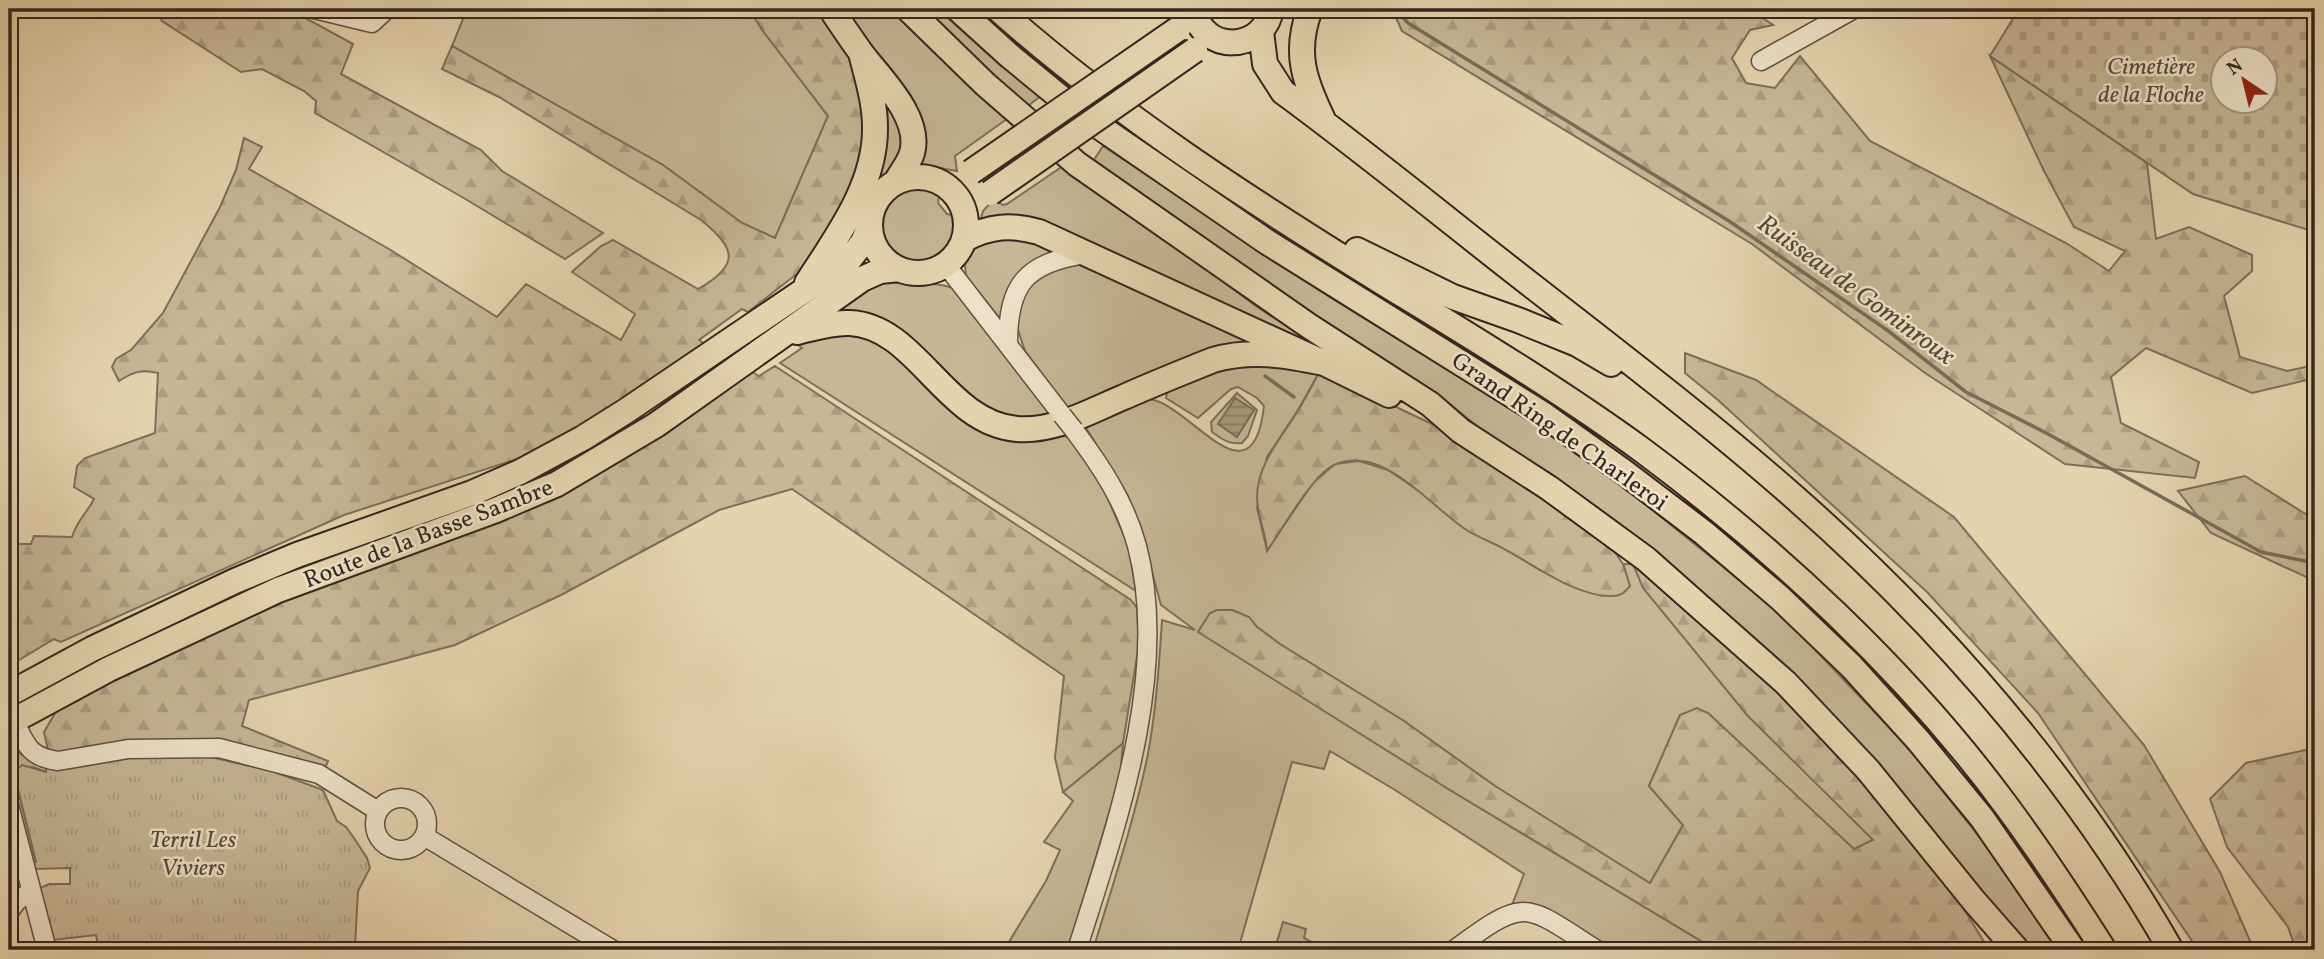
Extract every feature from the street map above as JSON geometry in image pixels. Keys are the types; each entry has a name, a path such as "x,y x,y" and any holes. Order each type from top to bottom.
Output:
{"highway":[{"path":"831,9 900,103 913,139 912,154 896,182"},
{"path":"908,9 985,84 1077,164 1298,319 1430,404 1461,431"},
{"name":"Grand Ring de Charleroi","path":"958,9 1011,57 1089,120 1267,242 1544,415 1704,533 1779,597 1851,666 1918,740 1982,818 2073,950"},
{"name":"Grand Ring de Charleroi","path":"998,9 1101,95 1182,154 1473,337 1640,449 1720,510 1798,578 1878,656 1939,723 2004,801 2065,888 2104,950"},
{"path":"942,182 971,172 1188,15 1199,23 1204,31 1227,43 1245,41 1261,31 1271,9"},
{"path":"1310,9 1302,38 1304,75 1324,122"},
{"path":"1261,31 1265,64 1283,92 1679,402 1792,495 1927,624 2050,768 2111,853 2171,950"},
{"path":"966,232 960,200 942,182 924,176 905,178 885,189 871,212 872,239 887,262 914,273 930,272 946,265 960,250 977,206 990,193 1195,50 1219,41"},
{"path":"802,291 842,227 869,170 874,148 874,107 861,53"},
{"path":"1282,219 1321,231 1453,297 1577,344 1679,402"},
{"name":"Route de la Basse Sambre","path":"9,694 92,649 225,586 297,555 472,492 520,472 583,439 849,260 863,242 870,225"},
{"path":"966,232 1006,226 1039,232 1324,363 1461,431 1549,488 1646,559 1786,683 1868,770 2017,950"},
{"name":"Route de la Basse Sambre","path":"12,722 120,663 265,596 496,510 557,484 656,425 862,279 880,271 900,269"},
{"path":"783,335 849,323 878,330 904,350 966,409 985,421 1019,429 1056,426 1233,354 1276,354 1324,363"},
{"path":"1974,901 2003,950"}],"street":[{"path":"314,9 372,23 387,9"},
{"path":"1761,61 1854,9"},
{"path":"1008,343 1010,306 1030,273 1043,264 1085,254"},
{"path":"946,265 1097,461 1119,499 1136,545 1146,604 1145,659 1136,739 1121,806 1077,950"},
{"path":"12,722 30,750 38,757 50,760 58,761 128,749 219,748 318,774 378,811"},
{"path":"391,799 409,799 423,810 426,827 424,836 412,847 396,849 388,846 377,835 375,819 378,811 391,799"},
{"path":"9,804 47,950"},
{"path":"424,836 613,950"},
{"path":"9,912 31,891"},
{"path":"1454,950 1492,922 1515,912 1528,911 1542,915 1597,950"}],"green space":[{"path":"163,9 289,9 353,44 341,74 481,150 502,171 603,233 565,259 315,113 316,101 304,91 262,69 241,72 162,21 159,15"},
{"path":"467,9 749,9 828,116 775,238 742,223 663,165 452,46"},
{"path":"749,9 826,9 861,71 868,112 853,193 816,252 798,273 748,312 742,309 699,340 705,344 599,419 523,457 344,515 61,642 54,639 9,666 9,544 31,544 34,536 72,537 94,499 74,487 77,466 85,458 155,433 158,373 137,372 119,381 112,367 116,359 131,350 163,313 220,207 236,170 244,138 262,147 249,169 389,249 497,317 526,284 621,340 635,314 572,272 601,246 613,240 698,289 712,280 727,264 729,256 722,240 701,220 499,97 442,69 452,46 663,165 742,223 775,238 828,116"},
{"path":"839,9 895,9 1007,119 955,156 957,171 910,166 917,146"},
{"path":"921,9 938,9 1000,65 1042,95 1024,109"},
{"path":"1392,9 1749,9 1773,25 1750,30 1732,58 1746,83 1775,88 1800,56 1870,141 2066,243 2109,271 2125,251 2074,227 2044,171 1990,56 2147,163 2156,239 2189,227 2252,255 2252,271 2224,296 2240,357 2287,371 2315,365 2315,378 2252,393 2146,348 2111,377 2121,423 2199,462 2195,478 2065,464 1925,373 1752,244 1402,31"},
{"name":"Cimetière de la Floche","path":"2019,9 2315,9 2315,232 2193,194 1990,56"},
{"path":"874,88 899,116 903,151 893,171 880,179 866,196 859,228 842,252"},
{"path":"1103,146 1328,296 1578,450 1779,612 1905,744 2038,910 2060,950 2022,950 1828,711 1440,396 1218,253 1092,163"},
{"path":"1066,164 1257,307 1331,355 980,222 983,211 994,199 1003,205 1007,204"},
{"path":"928,188 939,195 938,203 955,220 955,235 948,250 937,259 909,261 896,255 886,245 881,230 883,212 895,196"},
{"path":"996,231 1076,253 1041,262 1002,321 966,277 965,265 970,247"},
{"path":"1082,262 1263,344 1072,414 1025,351 1014,318 1022,293 1049,267"},
{"path":"890,279 955,289 1034,388 1054,420 1002,423 916,353 829,317 862,286"},
{"path":"850,331 879,339 951,402 1062,431 1066,437 1068,435 1098,476 1129,547 1136,591 780,363 802,348 794,342"},
{"path":"1685,353 1756,380 1954,517 2144,745 2220,872 2254,950 2198,950 2038,713 1927,592 1718,400 1685,373"},
{"path":"1251,360 1320,371 1267,457 1257,508 1267,550 1313,483 1335,464 1359,461 1388,470 1507,550 1578,588 1603,596 1630,586 1623,564 1633,564 1747,715 1874,839 1854,850 1708,713 1680,715 1649,786 1683,825 1650,884 1495,786 1404,721 1280,644 1257,627 1249,617 1232,610 1445,787 1716,950 1589,950 1538,917 1512,905 1524,874 1330,751 1324,769 1292,762 1238,950 1093,950 1129,831 1147,759 1155,707 1162,620 1195,630 1161,605 1128,496 1083,423 1127,402 1154,400 1170,407 1220,444 1235,451 1248,448 1258,435 1264,406 1257,398 1238,387 1231,389 1198,418 1166,398 1169,383"},
{"path":"775,366 1131,600 1137,608 1139,644 1123,743 1063,792 1055,758 1064,676 792,489 719,510 561,595 455,645 249,700 242,726 328,761 324,771 196,748 50,760 44,732 61,703 250,612 557,492 747,369 759,376"},
{"path":"1320,371 1451,433 1538,487 1614,551 1623,564 1630,586 1622,594 1612,596 1599,595 1571,586 1468,531 1390,471 1373,463 1355,460 1336,464 1318,478 1267,551 1257,504 1261,473"},
{"path":"1237,393 1257,410 1248,436 1242,443 1226,441 1212,432 1211,422"},
{"path":"2245,476 2315,520 2315,581 2211,533 2178,491"},
{"path":"1633,564 1650,575 1817,727 1959,901 1989,950 1716,950 1445,787 1198,632 1210,613 1217,610 1232,610 1249,617 1257,627 1280,644 1404,721 1495,786 1650,883 1683,825 1649,786 1680,715 1697,708 1708,713 1854,849 1873,840 1747,715 1643,588"},
{"path":"1123,743 1120,777 1068,950 1004,950 1046,881 1060,850 1044,842 1073,801 1063,792"},
{"path":"9,747 46,768 46,772 33,767 16,770 17,785 36,862 30,863 12,785"},
{"path":"2315,748 2315,950 2296,950 2288,927 2227,847 2210,799 2246,763"},
{"name":"Terril Les Viviers","path":"146,755 206,756 272,771 323,790 337,821 346,827 354,838 370,868 358,891 357,950 99,950 96,935 53,940 38,889 49,884 70,884 70,868 33,869 30,863 36,862 17,785 16,770 22,765 46,772 46,768 67,769"},
{"path":"1283,922 1306,929 1304,938 1326,950 1289,950 1276,945"}],"shaded area":[{"path":"1235,398 1254,410 1237,437 1218,424"}],"waterway":[{"name":"Ruisseau de Gominroux","path":"1396,9 1408,23 1729,221 1887,330 1966,392 2048,434 2261,552 2315,563"},
{"path":"1265,376 1294,397"}]}
